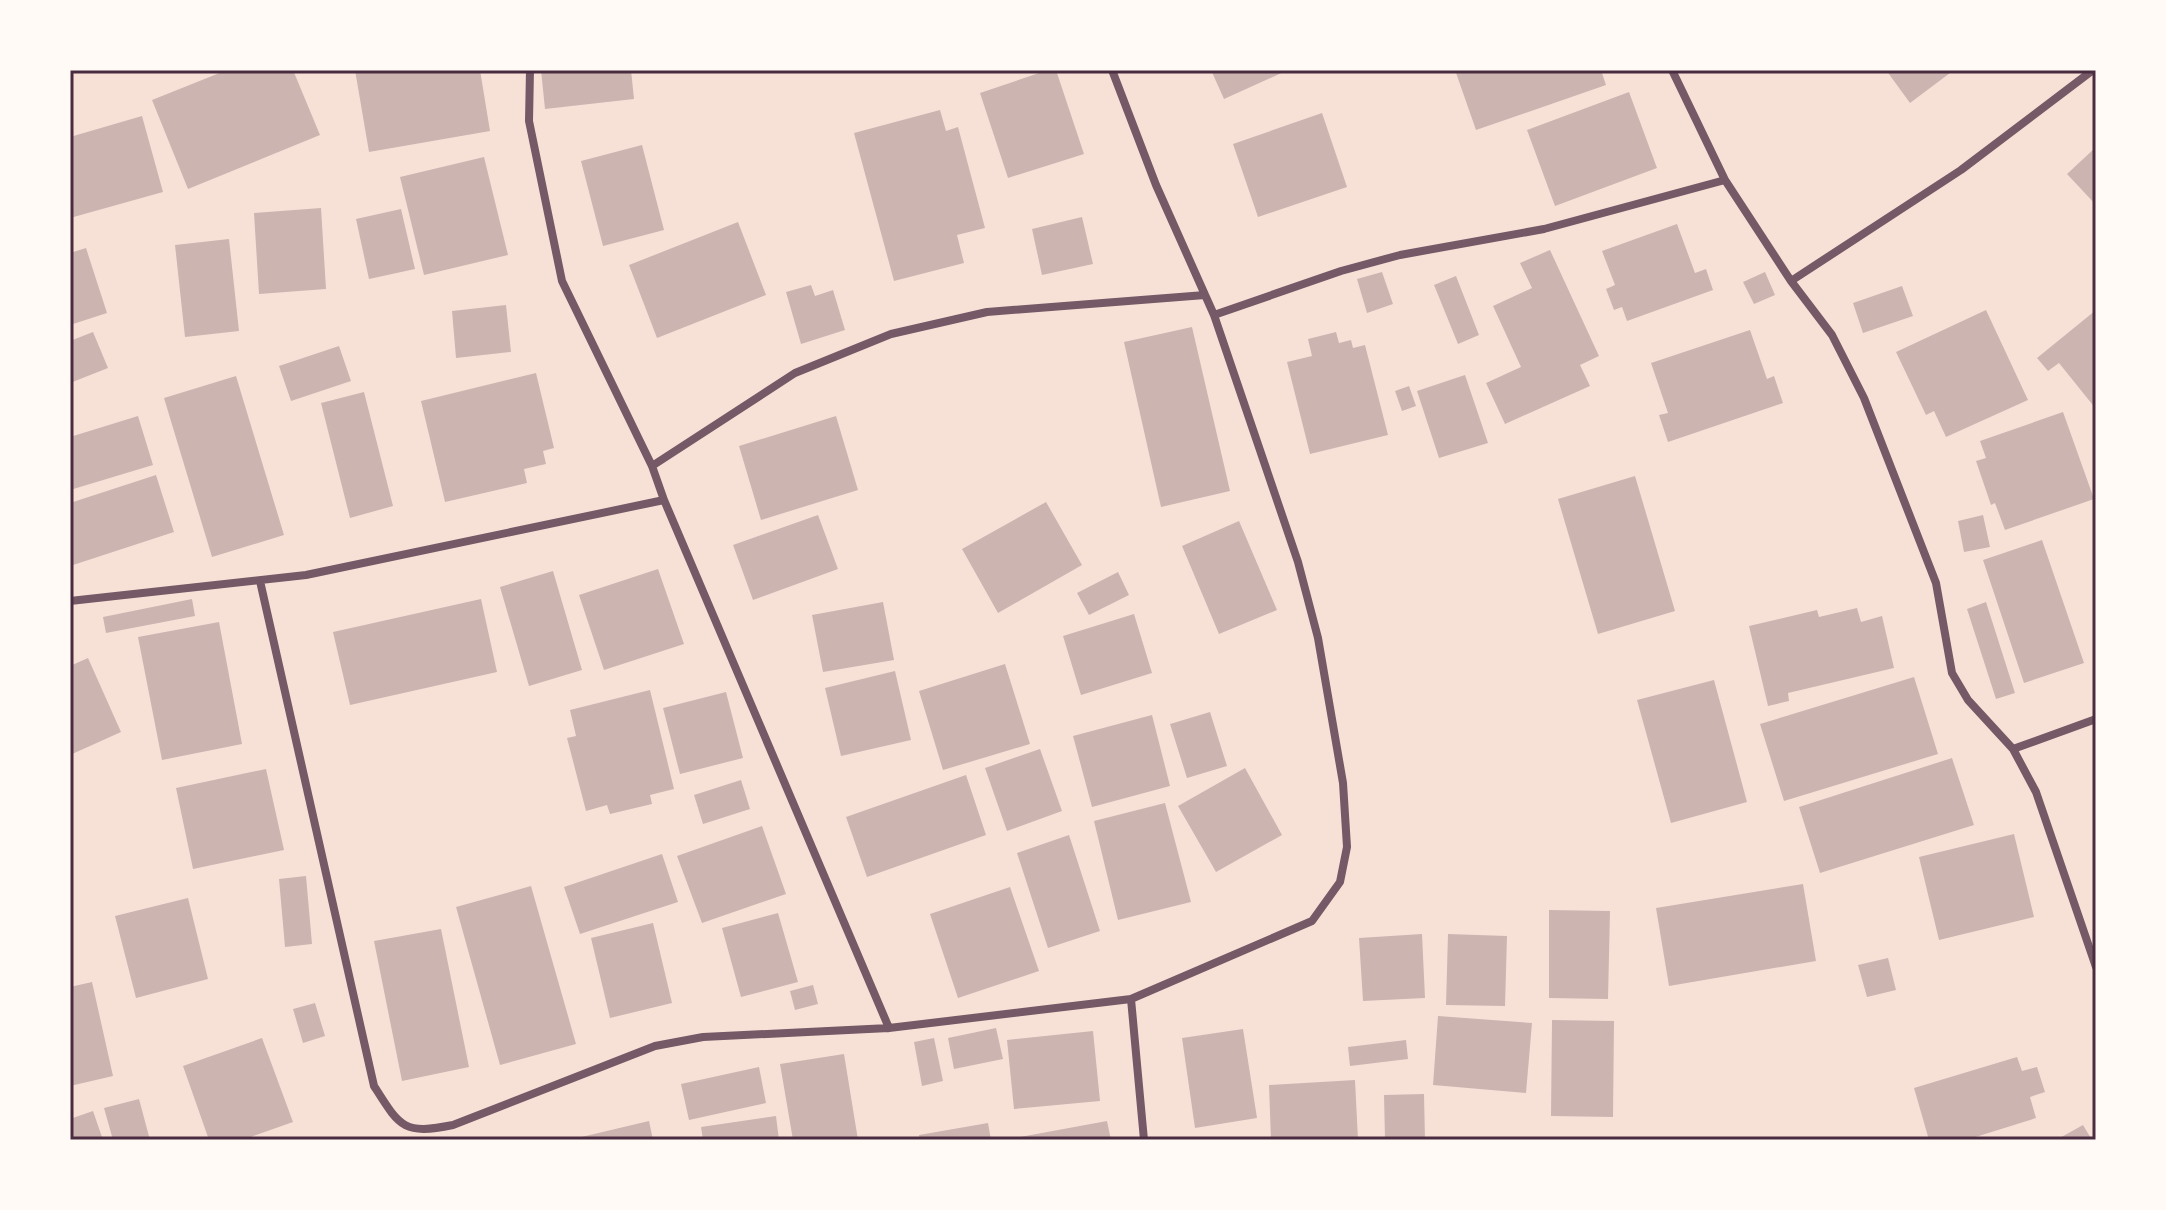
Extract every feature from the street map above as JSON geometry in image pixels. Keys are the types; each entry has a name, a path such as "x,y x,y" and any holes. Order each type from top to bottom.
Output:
{"street":[{"path":"530,70 529,121 562,281 652,466 889,1028"},
{"path":"260,581 374,1086 397,1122 423,1131 453,1125 655,1046 703,1037 889,1028 1131,999 1312,921 1340,882 1347,847 1343,783 1318,638 1298,562 1214,315 1144,157 1112,70"},
{"path":"1672,70 1725,180 1791,281 1832,335 1864,398 1936,583 1952,673 1968,700 2013,749 2036,792 2096,967"},
{"path":"1791,281 1961,170 2093,70"},
{"path":"1214,315 1341,271 1400,255 1544,229 1725,180"},
{"path":"652,466 795,373 891,334 987,312 1205,295"},
{"path":"70,601 306,575 664,500"},
{"path":"2013,749 2096,719"},
{"path":"1131,999 1144,1140"}],"building":[{"path":"227,70 293,70 320,135 188,189 152,100"},
{"path":"355,70 480,70 490,131 369,152"},
{"path":"541,70 631,70 634,99 545,109"},
{"path":"1056,70 1084,154 1008,178 980,93"},
{"path":"1211,70 1288,70 1224,99"},
{"path":"1455,70 1601,70 1606,85 1476,130"},
{"path":"1886,70 1954,70 1910,103"},
{"path":"1629,92 1657,168 1555,206 1527,130"},
{"path":"940,110 946,131 958,127 985,228 957,235 964,263 894,281 854,133"},
{"path":"1322,113 1347,187 1258,217 1233,144"},
{"path":"142,116 163,192 70,218 70,137"},
{"path":"642,145 664,230 603,246 581,161"},
{"path":"2096,147 2096,205 2067,174"},
{"path":"484,157 508,255 424,275 400,177"},
{"path":"321,208 326,289 259,294 254,213"},
{"path":"401,209 415,269 369,279 356,219"},
{"path":"1082,217 1093,264 1042,275 1032,229"},
{"path":"738,222 766,295 657,338 629,265"},
{"path":"1677,224 1695,273 1706,269 1713,290 1627,321 1622,307 1614,310 1606,289 1615,285 1602,251"},
{"path":"229,239 239,331 185,337 175,245"},
{"path":"86,248 107,313 70,325 70,253"},
{"path":"1550,250 1599,356 1580,365 1590,386 1505,424 1486,383 1521,367 1493,306 1532,288 1520,263"},
{"path":"1382,272 1393,304 1367,313 1357,279"},
{"path":"1765,272 1775,295 1754,304 1743,282"},
{"path":"1456,276 1479,335 1458,344 1434,285"},
{"path":"811,285 815,296 833,290 845,330 801,344 786,292"},
{"path":"1902,286 1913,316 1863,333 1853,303"},
{"path":"506,305 511,352 456,358 452,311"},
{"path":"1986,310 2028,400 1946,437 1934,411 1926,415 1896,352"},
{"path":"2096,310 2096,409 2059,363 2048,371 2037,358"},
{"path":"1192,327 1230,491 1161,507 1124,342"},
{"path":"1750,330 1767,379 1774,376 1783,403 1668,442 1659,415 1668,413 1651,363"},
{"path":"93,332 108,368 70,383 70,341"},
{"path":"1336,332 1339,343 1351,340 1353,348 1365,345 1388,435 1310,454 1287,362 1312,356 1308,339"},
{"path":"339,346 351,381 291,401 279,366"},
{"path":"536,373 554,448 543,451 546,464 524,469 527,483 445,502 421,401"},
{"path":"1465,375 1488,443 1439,458 1417,391"},
{"path":"236,376 284,535 212,557 164,398"},
{"path":"1409,386 1416,406 1402,411 1395,391"},
{"path":"364,392 393,506 350,518 321,403"},
{"path":"2063,412 2094,499 2005,530 1995,503 1991,505 1976,461 1986,458 1980,441"},
{"path":"138,416 153,465 70,490 70,437"},
{"path":"836,416 858,490 761,520 739,446"},
{"path":"156,475 174,532 70,566 70,503"},
{"path":"1635,476 1675,611 1598,634 1558,499"},
{"path":"1046,502 1082,565 998,613 962,549"},
{"path":"818,515 838,569 753,600 733,545"},
{"path":"1983,515 1990,547 1964,552 1958,521"},
{"path":"1239,521 1277,610 1219,634 1182,546"},
{"path":"2042,540 2084,663 2024,683 1983,560"},
{"path":"658,569 684,644 604,670 579,595"},
{"path":"553,571 582,670 529,686 500,587"},
{"path":"1118,572 1129,595 1089,615 1077,593"},
{"path":"192,599 195,616 106,633 103,617"},
{"path":"481,599 497,672 350,705 333,632"},
{"path":"883,602 894,660 823,672 812,615"},
{"path":"1986,602 2015,693 1996,699 1967,609"},
{"path":"1857,608 1861,622 1882,616 1894,668 1788,693 1789,701 1768,706 1749,626 1817,610 1819,617"},
{"path":"1134,614 1152,673 1081,695 1063,636"},
{"path":"219,622 242,744 162,760 138,637"},
{"path":"88,658 121,732 70,755 70,666"},
{"path":"1005,664 1030,744 943,770 919,691"},
{"path":"895,671 911,740 841,756 825,688"},
{"path":"1914,677 1938,754 1784,801 1760,724"},
{"path":"1714,680 1747,802 1671,823 1637,700"},
{"path":"650,690 674,789 650,795 652,804 610,814 607,805 586,811 567,738 576,736 570,710"},
{"path":"726,692 743,758 680,774 663,708"},
{"path":"1210,712 1227,766 1187,778 1170,724"},
{"path":"1152,715 1170,786 1092,807 1073,736"},
{"path":"1040,749 1062,811 1007,831 985,768"},
{"path":"1952,758 1974,825 1820,873 1799,807"},
{"path":"1245,768 1282,835 1216,872 1178,806"},
{"path":"266,769 284,850 193,869 176,788"},
{"path":"966,775 986,835 867,877 846,817"},
{"path":"741,780 750,809 703,824 694,795"},
{"path":"1165,803 1191,902 1118,920 1094,821"},
{"path":"762,826 786,894 702,923 677,856"},
{"path":"2014,834 2034,917 1939,940 1919,857"},
{"path":"1069,835 1100,931 1048,948 1017,853"},
{"path":"662,854 678,902 580,934 564,887"},
{"path":"306,876 312,944 285,947 279,879"},
{"path":"1803,884 1816,961 1669,986 1656,908"},
{"path":"531,886 576,1044 500,1065 456,907"},
{"path":"1010,887 1039,971 958,998 930,914"},
{"path":"188,898 208,979 136,998 115,916"},
{"path":"1549,910 1610,911 1608,999 1549,998"},
{"path":"778,913 798,982 741,997 722,928"},
{"path":"653,923 672,1003 610,1018 591,938"},
{"path":"441,929 469,1067 402,1081 374,941"},
{"path":"1422,934 1425,998 1363,1001 1359,938"},
{"path":"1448,934 1507,936 1505,1006 1446,1005"},
{"path":"1888,958 1896,990 1867,997 1858,965"},
{"path":"92,982 113,1076 70,1086 70,987"},
{"path":"813,985 818,1004 795,1010 790,991"},
{"path":"315,1003 325,1036 303,1043 293,1009"},
{"path":"1438,1016 1532,1023 1526,1093 1433,1085"},
{"path":"1552,1020 1614,1021 1613,1117 1551,1116"},
{"path":"996,1028 1003,1059 954,1069 948,1038"},
{"path":"1243,1029 1257,1118 1195,1128 1182,1038"},
{"path":"1093,1031 1100,1101 1014,1109 1007,1040"},
{"path":"262,1038 293,1122 242,1140 209,1140 183,1066"},
{"path":"934,1038 943,1081 922,1086 914,1042"},
{"path":"1406,1040 1408,1059 1350,1066 1348,1047"},
{"path":"844,1054 858,1140 793,1140 780,1064"},
{"path":"2017,1057 2022,1071 2037,1067 2045,1092 2030,1097 2036,1118 1966,1140 1929,1140 1914,1088"},
{"path":"759,1067 766,1103 689,1120 681,1084"},
{"path":"1355,1080 1358,1140 1271,1140 1269,1085"},
{"path":"1424,1094 1425,1140 1385,1140 1384,1095"},
{"path":"139,1099 150,1140 113,1140 104,1108"},
{"path":"93,1111 103,1140 70,1140 70,1119"},
{"path":"776,1116 779,1140 703,1140 701,1127"},
{"path":"649,1121 653,1140 573,1140 573,1139"},
{"path":"1107,1121 1111,1140 1014,1140 1014,1138"},
{"path":"988,1123 991,1140 920,1140 919,1135"},
{"path":"2083,1125 2092,1140 2056,1140"}]}
